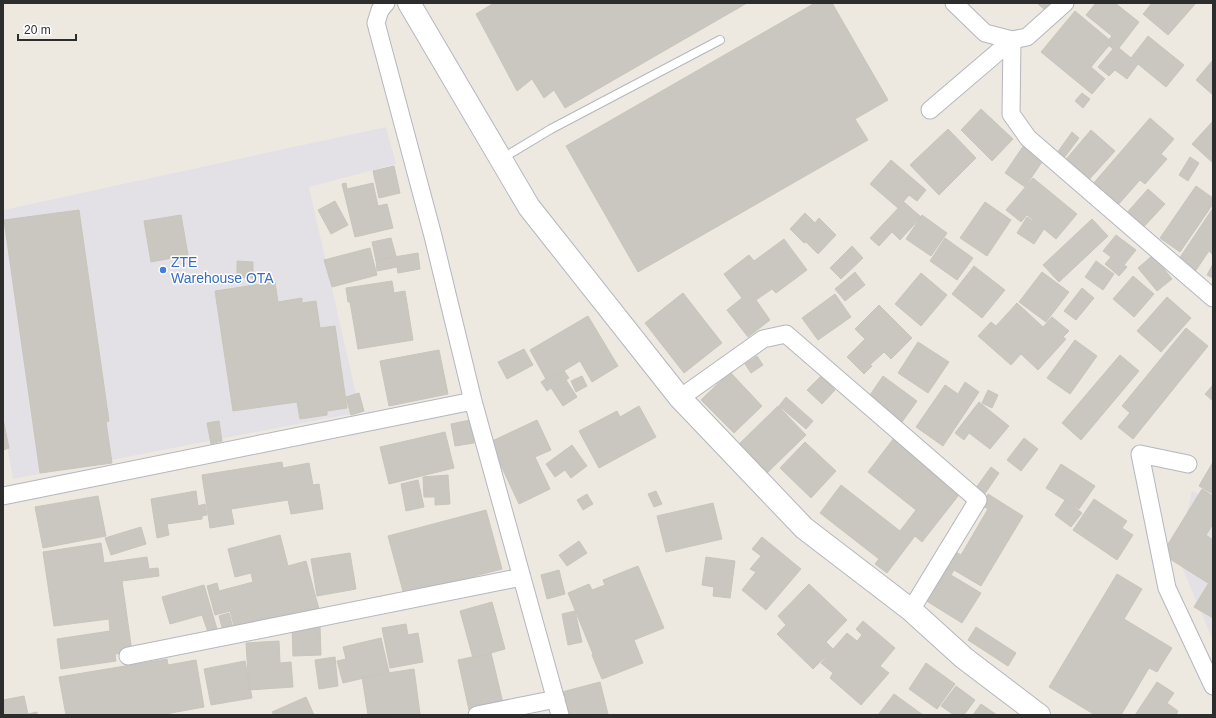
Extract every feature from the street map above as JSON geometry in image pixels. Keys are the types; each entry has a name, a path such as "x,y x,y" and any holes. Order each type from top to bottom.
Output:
{"main road":[{"path":"409,3 529,207 680,398 804,528 911,610 964,658 1039,715"}],"street":[{"path":"386,3 380,10 376,23 425,205 473,401 560,715"},
{"path":"954,3 985,33 1012,40 1028,37 1065,3"},
{"path":"930,110 1012,40"},
{"path":"1012,40 1011,114 1028,138 1213,298"},
{"path":"680,398 763,339 786,334 978,500 911,610"},
{"path":"3,496 473,401"},
{"path":"1188,464 1140,454 1167,588 1213,686"},
{"path":"128,656 522,578"},
{"path":"477,715 556,698"}],"lane":[{"path":"501,159 551,129 720,40"}],"shaded area":[{"path":"386,127 396,164 309,187 360,412 13,479 3,425 3,210"},
{"path":"1192,491 1213,501 1213,641 1177,555"}],"building":[{"path":"494,3 747,3 565,108 554,90 544,98 532,79 517,91 476,14"},
{"path":"815,3 832,3 888,100 855,119 868,140 638,272 566,146"},
{"path":"1037,3 1051,3 1045,10"},
{"path":"1096,3 1115,3 1139,22 1119,48 1131,58 1148,36 1184,65 1166,87 1138,64 1127,79 1115,70 1109,76 1098,67 1113,49 1106,43 1112,36 1086,15"},
{"path":"1152,3 1196,3 1168,35 1143,14"},
{"path":"1075,11 1112,42 1091,67 1105,79 1092,94 1041,52"},
{"path":"1213,60 1213,95 1196,80"},
{"path":"1082,93 1090,99 1083,108 1075,101"},
{"path":"981,109 1013,139 992,161 961,130"},
{"path":"1150,118 1174,139 1161,154 1167,159 1145,184 1140,180 1117,206 1092,185"},
{"path":"1213,121 1213,163 1192,144"},
{"path":"948,129 976,158 939,195 910,165"},
{"path":"1091,130 1115,151 1085,184 1062,164"},
{"path":"1072,132 1079,138 1064,158 1057,153"},
{"path":"1024,145 1044,159 1025,187 1005,173"},
{"path":"1190,157 1199,163 1188,181 1179,175"},
{"path":"891,160 926,190 917,201 909,195 898,208 870,184"},
{"path":"394,166 400,193 379,198 373,171"},
{"path":"1033,178 1077,214 1056,239 1027,215 1021,222 1006,210"},
{"path":"346,183 347,189 373,183 378,206 387,204 393,228 355,237 342,184"},
{"path":"1196,186 1213,198 1213,204 1180,252 1160,238"},
{"path":"1148,189 1165,204 1140,231 1124,216"},
{"path":"335,201 348,225 331,234 318,210"},
{"path":"904,202 921,217 900,240 892,232 879,246 870,238"},
{"path":"985,202 1011,220 987,256 960,238"},
{"path":"1213,208 1213,252 1212,254 1209,251 1194,273 1177,262"},
{"path":"79,210 109,421 106,422 112,463 40,473 4,220"},
{"path":"805,213 815,223 819,218 836,235 818,254 790,229"},
{"path":"181,215 188,255 151,262 144,221"},
{"path":"922,215 947,233 931,256 906,239"},
{"path":"1027,217 1044,229 1034,244 1017,233"},
{"path":"1092,219 1108,236 1059,282 1043,265"},
{"path":"1116,235 1136,250 1124,265 1127,267 1119,276 1105,264 1111,257 1103,251"},
{"path":"391,238 396,256 376,261 372,242"},
{"path":"945,238 973,258 957,280 930,261"},
{"path":"784,239 807,270 776,293 772,289 756,300 770,320 748,337 727,310 742,298 724,274 749,255 754,261"},
{"path":"852,246 863,258 841,279 830,268"},
{"path":"370,248 377,275 332,287 324,260"},
{"path":"418,253 420,269 398,273 397,267 377,271 376,260"},
{"path":"1153,255 1172,279 1157,291 1138,268"},
{"path":"237,261 253,262 253,278 237,277"},
{"path":"1096,261 1114,274 1103,290 1085,277"},
{"path":"1213,264 1213,278 1207,275"},
{"path":"974,266 1005,290 982,318 952,294"},
{"path":"855,272 865,285 845,301 835,289"},
{"path":"1042,272 1069,292 1046,322 1019,302"},
{"path":"921,273 947,295 921,326 895,304"},
{"path":"1133,276 1154,294 1134,317 1113,299"},
{"path":"392,281 394,293 405,291 413,340 358,349 350,302 348,302 346,288"},
{"path":"275,282 278,302 302,298 302,303 316,301 320,328 335,326 347,408 327,411 327,415 300,419 297,402 233,411 215,291"},
{"path":"1082,288 1094,298 1076,320 1064,311"},
{"path":"683,293 722,343 684,373 645,323"},
{"path":"835,294 851,317 818,340 802,318"},
{"path":"1167,297 1191,318 1161,352 1137,331"},
{"path":"1017,303 1043,327 1052,317 1069,331 1063,337 1066,339 1038,370 1021,354 1011,365 978,336 991,322 996,326"},
{"path":"879,305 912,338 891,359 884,352 870,365 872,366 864,374 847,357 865,339 855,329"},
{"path":"588,316 618,366 592,382 580,361 547,381 530,350"},
{"path":"1186,328 1208,346 1133,439 1118,427 1130,413 1122,406"},
{"path":"1075,340 1097,356 1070,394 1047,378"},
{"path":"918,342 949,362 928,393 898,373"},
{"path":"524,349 533,365 507,379 498,362"},
{"path":"439,350 448,394 389,406 380,361"},
{"path":"1120,355 1139,371 1081,440 1062,423"},
{"path":"757,356 763,365 751,373 745,364"},
{"path":"562,368 569,378 566,380 577,397 563,406 551,388 547,391 541,382"},
{"path":"730,372 762,406 734,433 701,400"},
{"path":"582,376 587,386 576,392 571,381"},
{"path":"821,376 835,390 822,404 807,390"},
{"path":"883,376 917,401 902,422 868,398"},
{"path":"965,382 979,392 943,446 916,427 945,385 958,394"},
{"path":"1213,385 1213,401 1205,394"},
{"path":"988,390 998,395 992,408 982,403"},
{"path":"359,393 364,411 351,415 346,397"},
{"path":"786,397 813,421 806,429 779,406"},
{"path":"979,402 1009,426 990,449 969,433 964,440 955,433"},
{"path":"639,406 656,437 599,468 579,431 617,411 620,417"},
{"path":"778,406 806,435 766,474 738,445"},
{"path":"3,419 9,448 3,450"},
{"path":"470,420 474,443 455,446 451,424"},
{"path":"537,420 551,450 535,457 550,489 519,504 490,442"},
{"path":"219,421 222,441 211,444 207,423"},
{"path":"445,432 454,468 389,484 380,447"},
{"path":"894,438 962,491 922,542 915,536 887,573 875,564 879,559 820,513 841,485 900,531 916,510 868,472"},
{"path":"1024,438 1038,449 1021,471 1007,460"},
{"path":"805,442 836,471 811,498 780,468"},
{"path":"572,445 587,466 571,478 565,470 555,477 546,464"},
{"path":"282,462 283,468 309,463 313,485 319,484 323,509 291,514 288,500 231,509 234,524 210,528 202,475"},
{"path":"1213,462 1213,494 1199,486"},
{"path":"1061,464 1095,486 1079,509 1046,488"},
{"path":"991,467 999,473 982,498 973,492"},
{"path":"448,475 450,504 435,505 435,497 424,497 423,477"},
{"path":"418,480 424,507 406,511 401,484"},
{"path":"1202,489 1213,496 1213,524 1206,535 1213,540 1213,574 1208,583 1162,554"},
{"path":"196,491 198,506 205,504 207,515 202,516 202,519 167,524 169,535 157,538 151,499"},
{"path":"656,491 662,504 654,507 648,494"},
{"path":"587,494 593,504 583,510 577,500"},
{"path":"988,494 1023,516 981,586 954,570 951,575 981,593 962,623 925,600 954,551 961,555 988,509 981,505"},
{"path":"98,496 106,536 43,548 35,507"},
{"path":"1094,499 1127,521 1122,528 1133,535 1117,560 1073,530"},
{"path":"1065,500 1082,513 1071,527 1055,515"},
{"path":"713,503 722,539 666,552 657,516"},
{"path":"486,510 502,569 404,595 388,536"},
{"path":"141,527 146,544 111,555 105,538"},
{"path":"280,535 288,566 306,561 320,613 265,627 263,619 234,626 230,611 215,615 207,586 217,583 219,591 253,582 251,573 235,577 228,549"},
{"path":"762,537 801,569 766,610 742,590 756,572 750,569 761,556 752,549"},
{"path":"579,541 587,553 567,566 559,555"},
{"path":"101,543 104,563 147,557 149,569 158,568 159,576 122,581 132,652 115,654 116,661 61,669 57,639 110,631 109,619 54,626 43,552"},
{"path":"350,553 356,589 317,596 311,559"},
{"path":"706,557 735,561 730,598 713,596 714,587 702,585"},
{"path":"638,566 664,628 634,640 643,663 602,679 568,593 589,584 592,590 605,585 603,580"},
{"path":"559,570 565,594 547,599 541,575"},
{"path":"1117,574 1142,589 1124,619 1172,648 1157,672 1149,668 1121,715 1095,715 1049,687"},
{"path":"1213,576 1213,618 1194,607"},
{"path":"809,584 847,620 826,642 833,649 813,669 777,634 786,625 778,616"},
{"path":"204,585 217,629 208,632 202,615 170,624 162,597"},
{"path":"492,602 505,649 473,658 460,611"},
{"path":"575,611 582,642 568,645 562,614"},
{"path":"229,613 233,628 223,631 219,616"},
{"path":"863,621 895,648 880,666 889,673 861,705 830,678 833,673 821,663 847,633 857,641 862,635 856,629"},
{"path":"406,624 408,635 418,633 423,662 390,668 382,628"},
{"path":"292,626 320,626 321,655 293,656"},
{"path":"976,627 1016,653 1008,666 968,640"},
{"path":"381,638 389,672 343,683 337,661 346,659 343,647"},
{"path":"279,641 280,663 291,662 293,687 249,690 246,643"},
{"path":"491,653 503,703 469,710 458,660"},
{"path":"335,657 338,686 319,689 315,660"},
{"path":"167,659 168,665 196,660 204,707 160,715 66,715 59,677"},
{"path":"245,661 252,698 211,705 204,669"},
{"path":"926,663 955,684 937,709 909,689"},
{"path":"414,669 420,714 368,715 362,677"},
{"path":"600,682 608,714 567,715 562,692"},
{"path":"1157,682 1174,693 1167,703 1178,711 1176,715 1135,715"},
{"path":"956,686 975,700 964,715 954,715 941,706"},
{"path":"894,694 923,715 878,715"},
{"path":"24,696 28,714 37,712 37,715 3,715 3,700"},
{"path":"306,697 314,715 274,715 272,712"},
{"path":"981,704 997,715 973,715"}],"place":[{"name":"ZTE Warehouse OTA","path":"163,270"}]}
